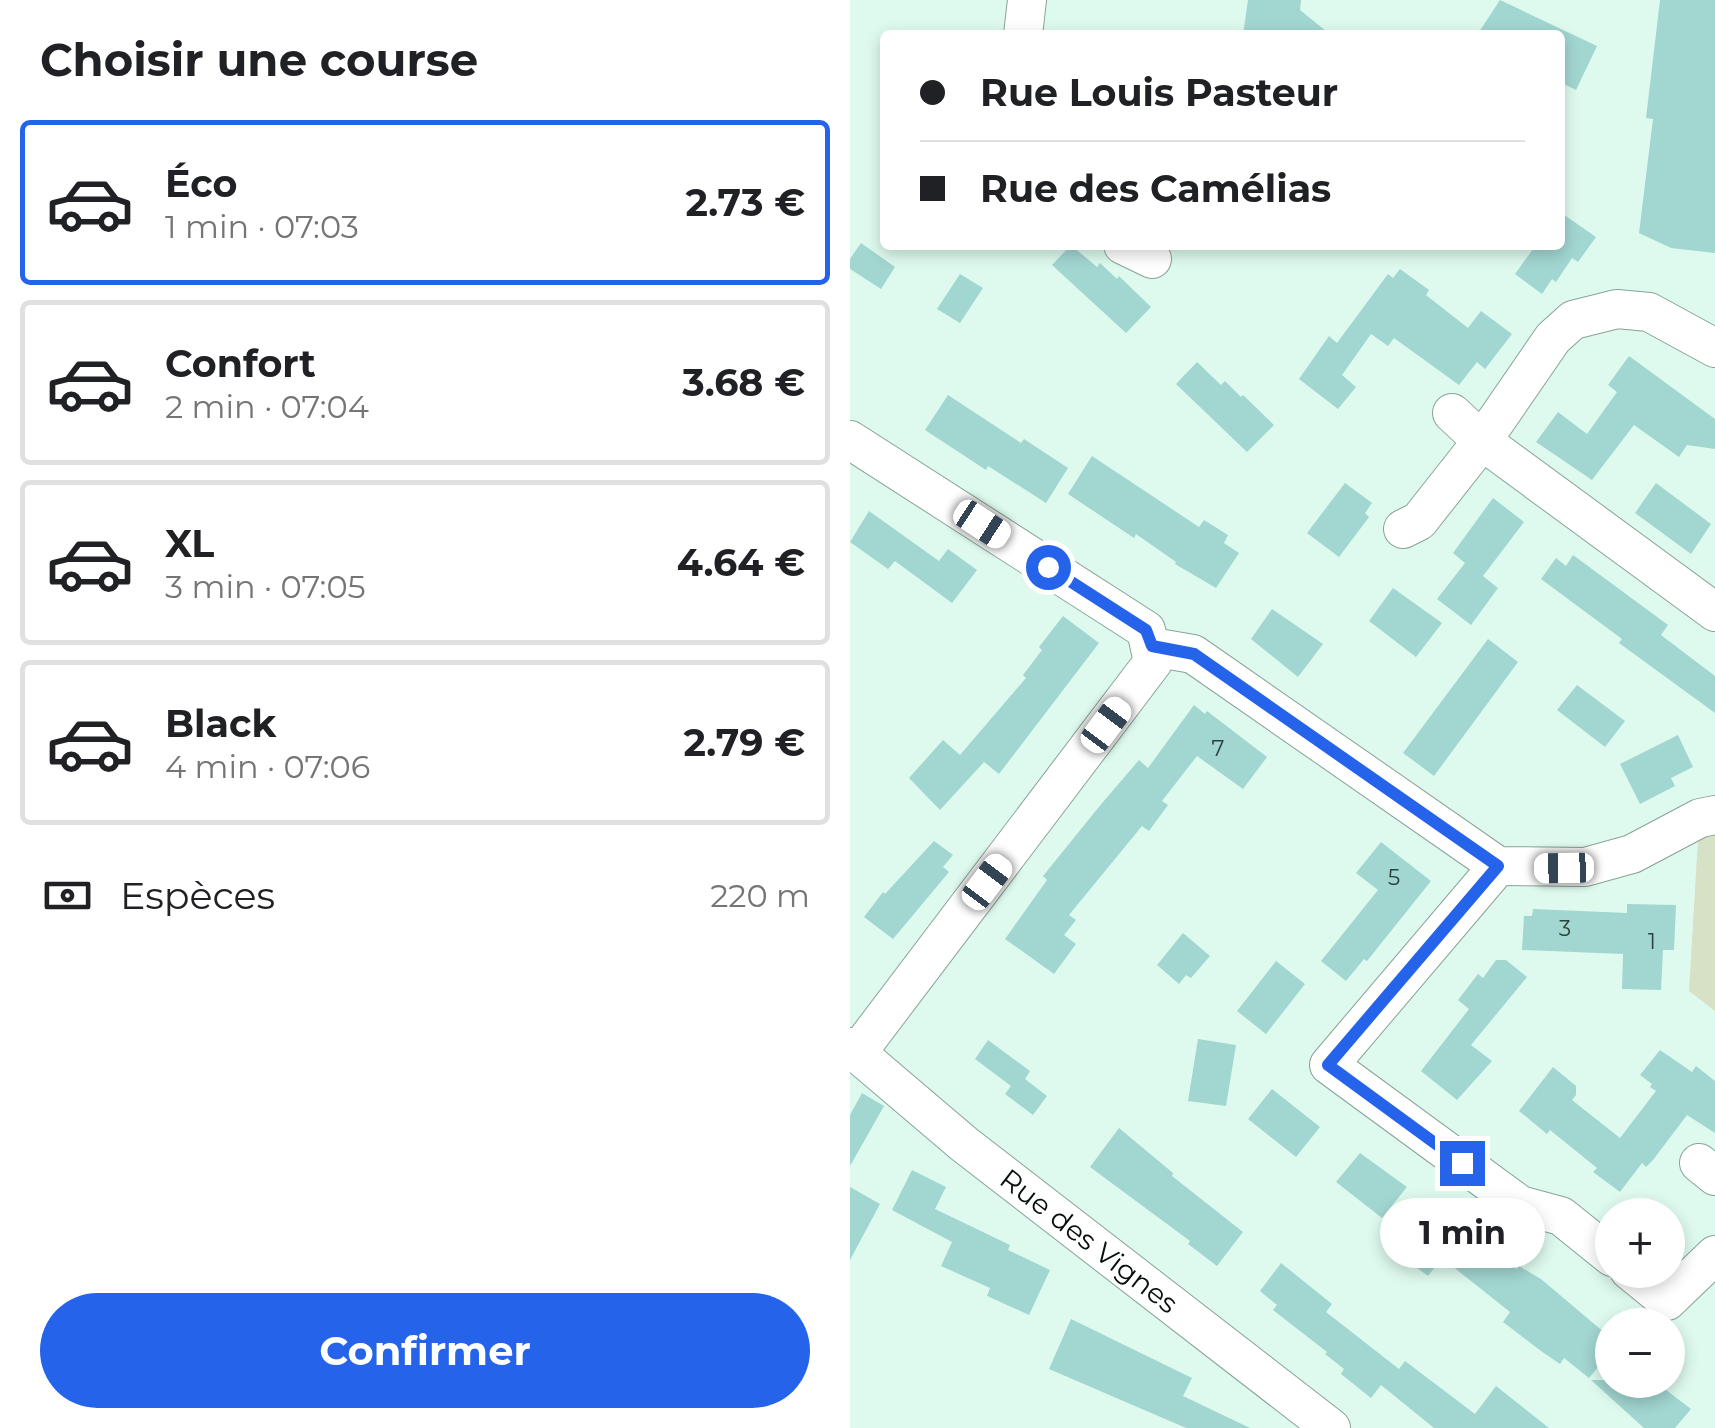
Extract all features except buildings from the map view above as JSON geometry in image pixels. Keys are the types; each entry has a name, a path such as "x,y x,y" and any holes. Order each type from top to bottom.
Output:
{"street":[{"path":"1024,30 1026,0"},
{"path":"1403,529 1419,521 1482,441 1553,338 1574,320 1617,309 1649,312 1715,348"},
{"path":"1452,413 1482,441 1715,612"},
{"path":"850,440 1146,630 1154,662 854,1050"},
{"path":"1152,646 1194,654 1498,866 1585,867 1632,854 1700,818 1715,815"},
{"path":"1498,866 1328,1065 1520,1206 1560,1216 1595,1244"},
{"name":"Rue des Vignes","path":"854,1050 964,1144 1332,1428"},
{"path":"1685,1284 1715,1255"},
{"path":"1651,1288 1667,1301 1681,1288"}],"green space":[{"path":"1715,831 1715,1011 1689,991 1698,839"}],"route":[{"path":"1048,567 1146,630 1152,646 1194,654 1498,866 1328,1065 1462,1163"}]}
